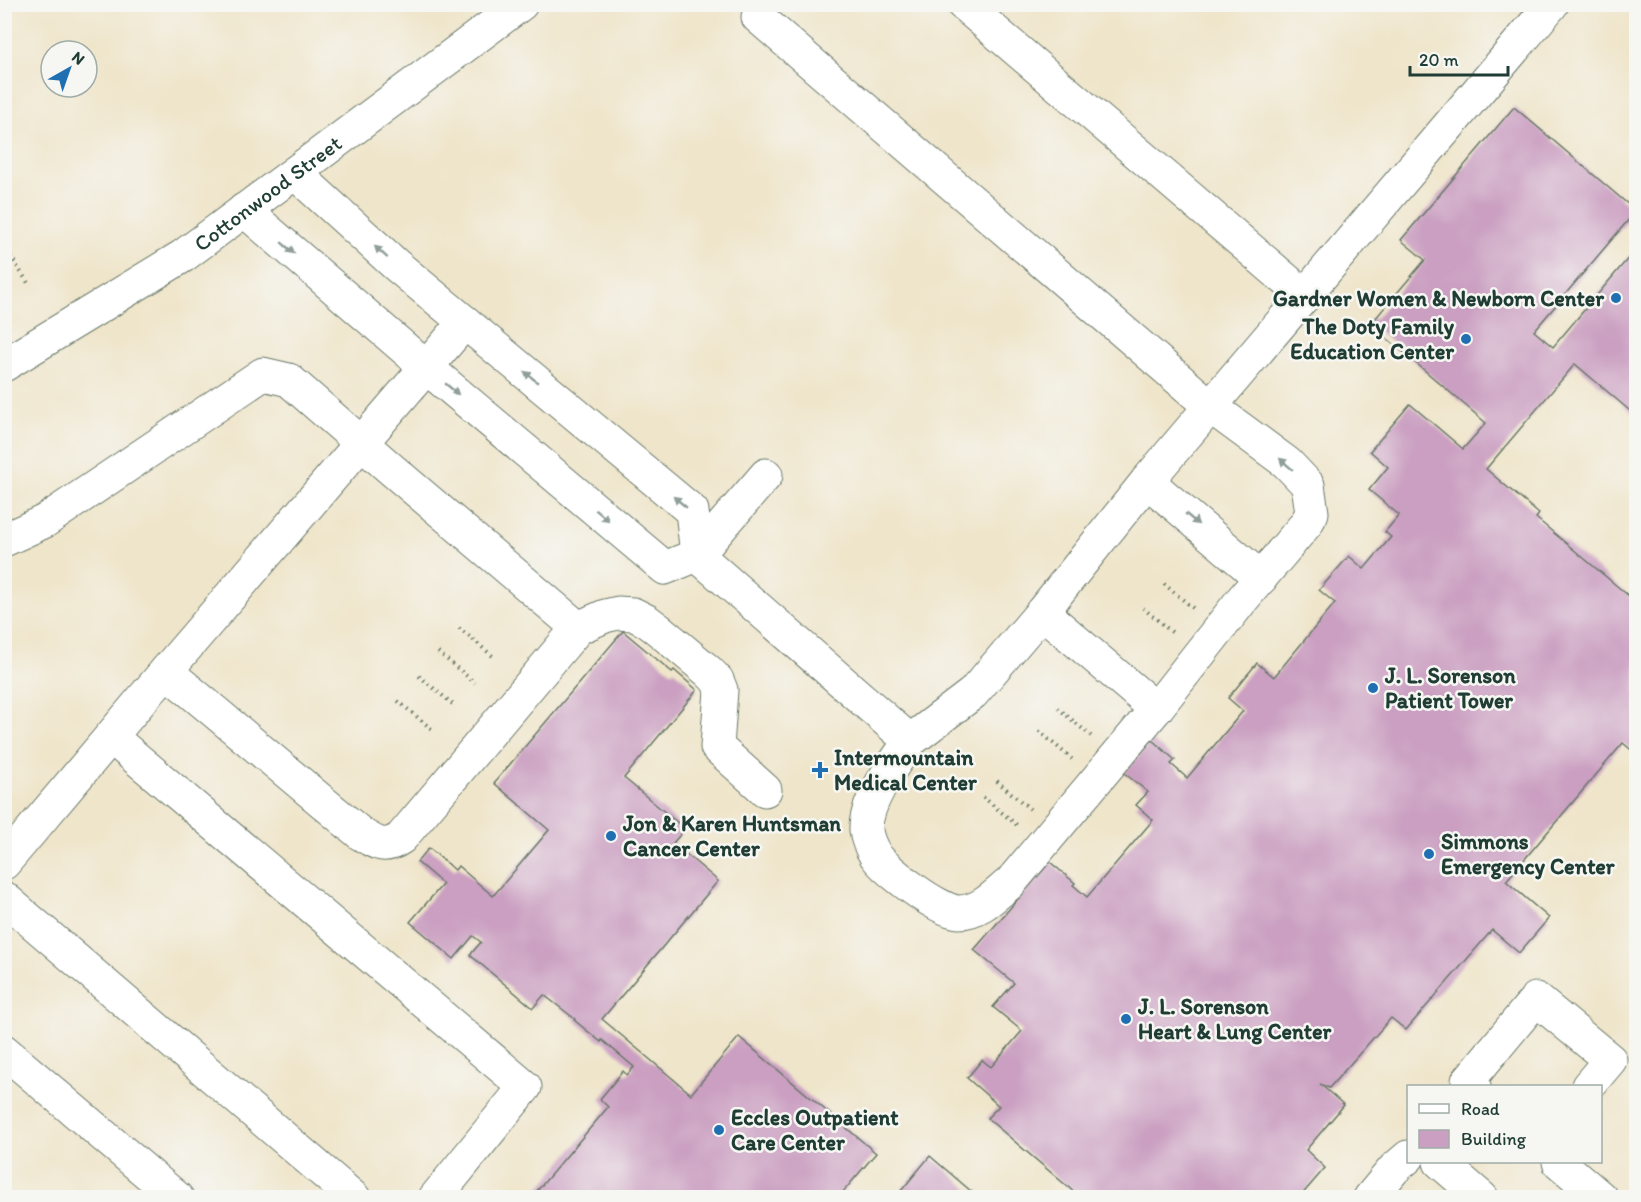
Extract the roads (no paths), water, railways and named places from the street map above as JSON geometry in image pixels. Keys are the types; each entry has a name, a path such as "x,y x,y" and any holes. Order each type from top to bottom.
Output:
{"street":[{"name":"Cottonwood Street","path":"4,365 183,256 521,4"},
{"path":"963,4 1305,296"},
{"path":"758,17 1211,407 1287,463 1308,485 1312,513 1306,524 1156,709 1010,883 982,906 959,912 947,910 931,901 878,858 869,844 866,831 868,812 873,799 910,741 973,693 1147,482 1211,407 1552,4"},
{"path":"295,173 396,265 692,512 697,555 910,741"},
{"path":"244,210 426,368 665,568 697,555 766,476"},
{"path":"4,863 165,671 465,322"},
{"path":"4,540 45,521 263,375 290,380 578,628"},
{"path":"1147,482 1261,578"},
{"path":"1042,612 1156,709"},
{"path":"165,671 361,834 382,845 392,844 401,838 578,628 604,616 618,613 633,615 659,630 717,680 721,690 717,747 765,790"},
{"path":"111,737 525,1088 435,1197"},
{"path":"4,898 354,1197"},
{"path":"1472,1085 1468,1081 1536,999 1610,1060 1589,1085"},
{"path":"4,1051 177,1197"},
{"path":"1370,1197 1407,1158"},
{"path":"1442,1163 1480,1197"},
{"path":"1561,1163 1601,1197"}],"place":[{"name":"Gardner Women & Newborn Center","path":"1616,298"},
{"name":"The Doty Family Education Center","path":"1466,339"},
{"name":"J. L. Sorenson Patient Tower","path":"1373,688"},
{"name":"Intermountain Medical Center","path":"820,770"},
{"name":"Jon & Karen Huntsman Cancer Center","path":"611,836"},
{"name":"Simmons Emergency Center","path":"1429,854"},
{"name":"J. L. Sorenson Heart & Lung Center","path":"1126,1019"},
{"name":"Eccles Outpatient Care Center","path":"719,1130"}]}
